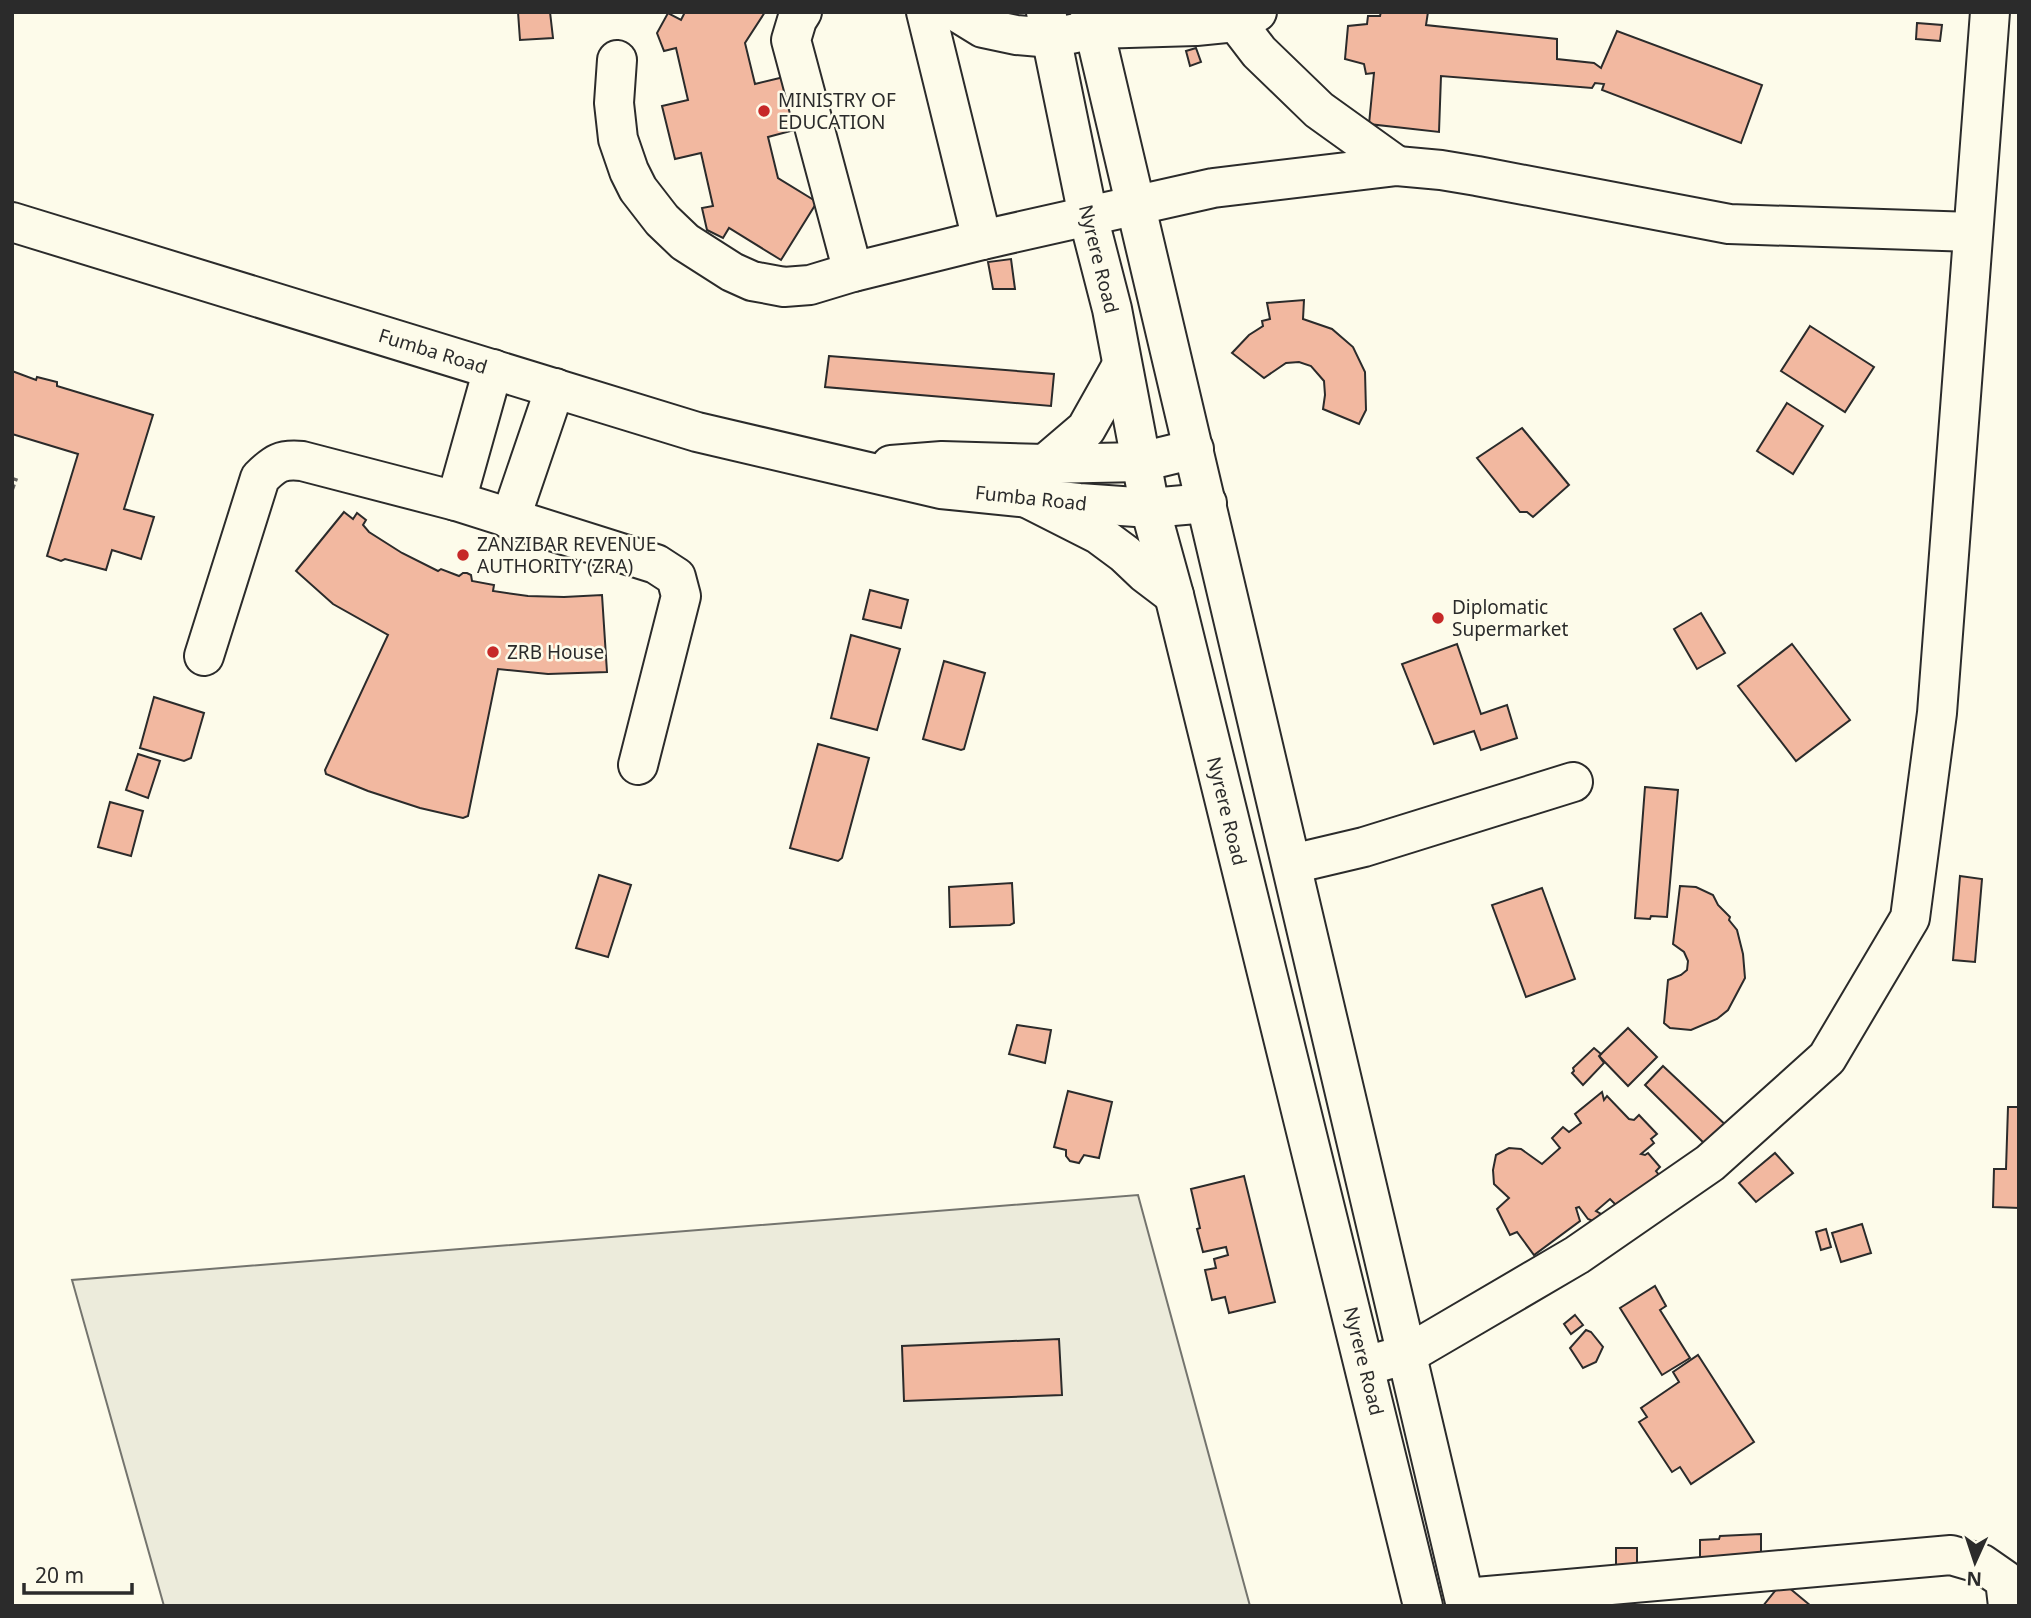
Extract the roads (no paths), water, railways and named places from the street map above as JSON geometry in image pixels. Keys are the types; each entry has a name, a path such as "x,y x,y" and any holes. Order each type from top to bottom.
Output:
{"street":[{"path":"802,12 792,40 853,272"},
{"path":"926,12 982,240"},
{"path":"957,12 983,28 1016,35 1049,25 1093,20 1196,26 1247,17 1259,52 1319,110 1397,166"},
{"path":"1365,1366 1408,1353 1577,1255 1710,1163 1827,1058 1910,918 1937,713 1990,12"},
{"path":"1093,20 1465,1602 1951,1555 1982,1564 2005,1580 2008,1606"},
{"name":"Nyrere Road","path":"1049,25 1088,216 1112,309 1150,508 1174,595 1423,1606"},
{"path":"617,60 614,103 618,139 638,189 662,220 685,242 752,281 784,287 810,285 982,240 1213,188 1397,166 1465,174 1728,224 1973,232"},
{"name":"Fumba Road","path":"12,222 697,432 941,489 1150,508 1207,503"},
{"path":"1045,464 1086,429 1122,365"},
{"path":"456,501 494,369"},
{"path":"510,520 555,388"},
{"name":"Fumba Road","path":"857,468 942,461 1045,464 1141,462 1195,449"},
{"path":"204,656 260,478 272,466 285,460 302,461 456,501 656,564 676,577 681,596 638,765"},
{"path":"1027,498 1098,534 1174,595"},
{"path":"1292,864 1364,847 1573,782"}],"place":[{"name":"MINISTRY OF EDUCATION","path":"764,111"},
{"name":"ZANZIBAR REVENUE AUTHORITY (ZRA)","path":"463,555"},
{"name":"Diplomatic Supermarket","path":"1438,618"},
{"name":"ZRB House","path":"493,652"}]}
